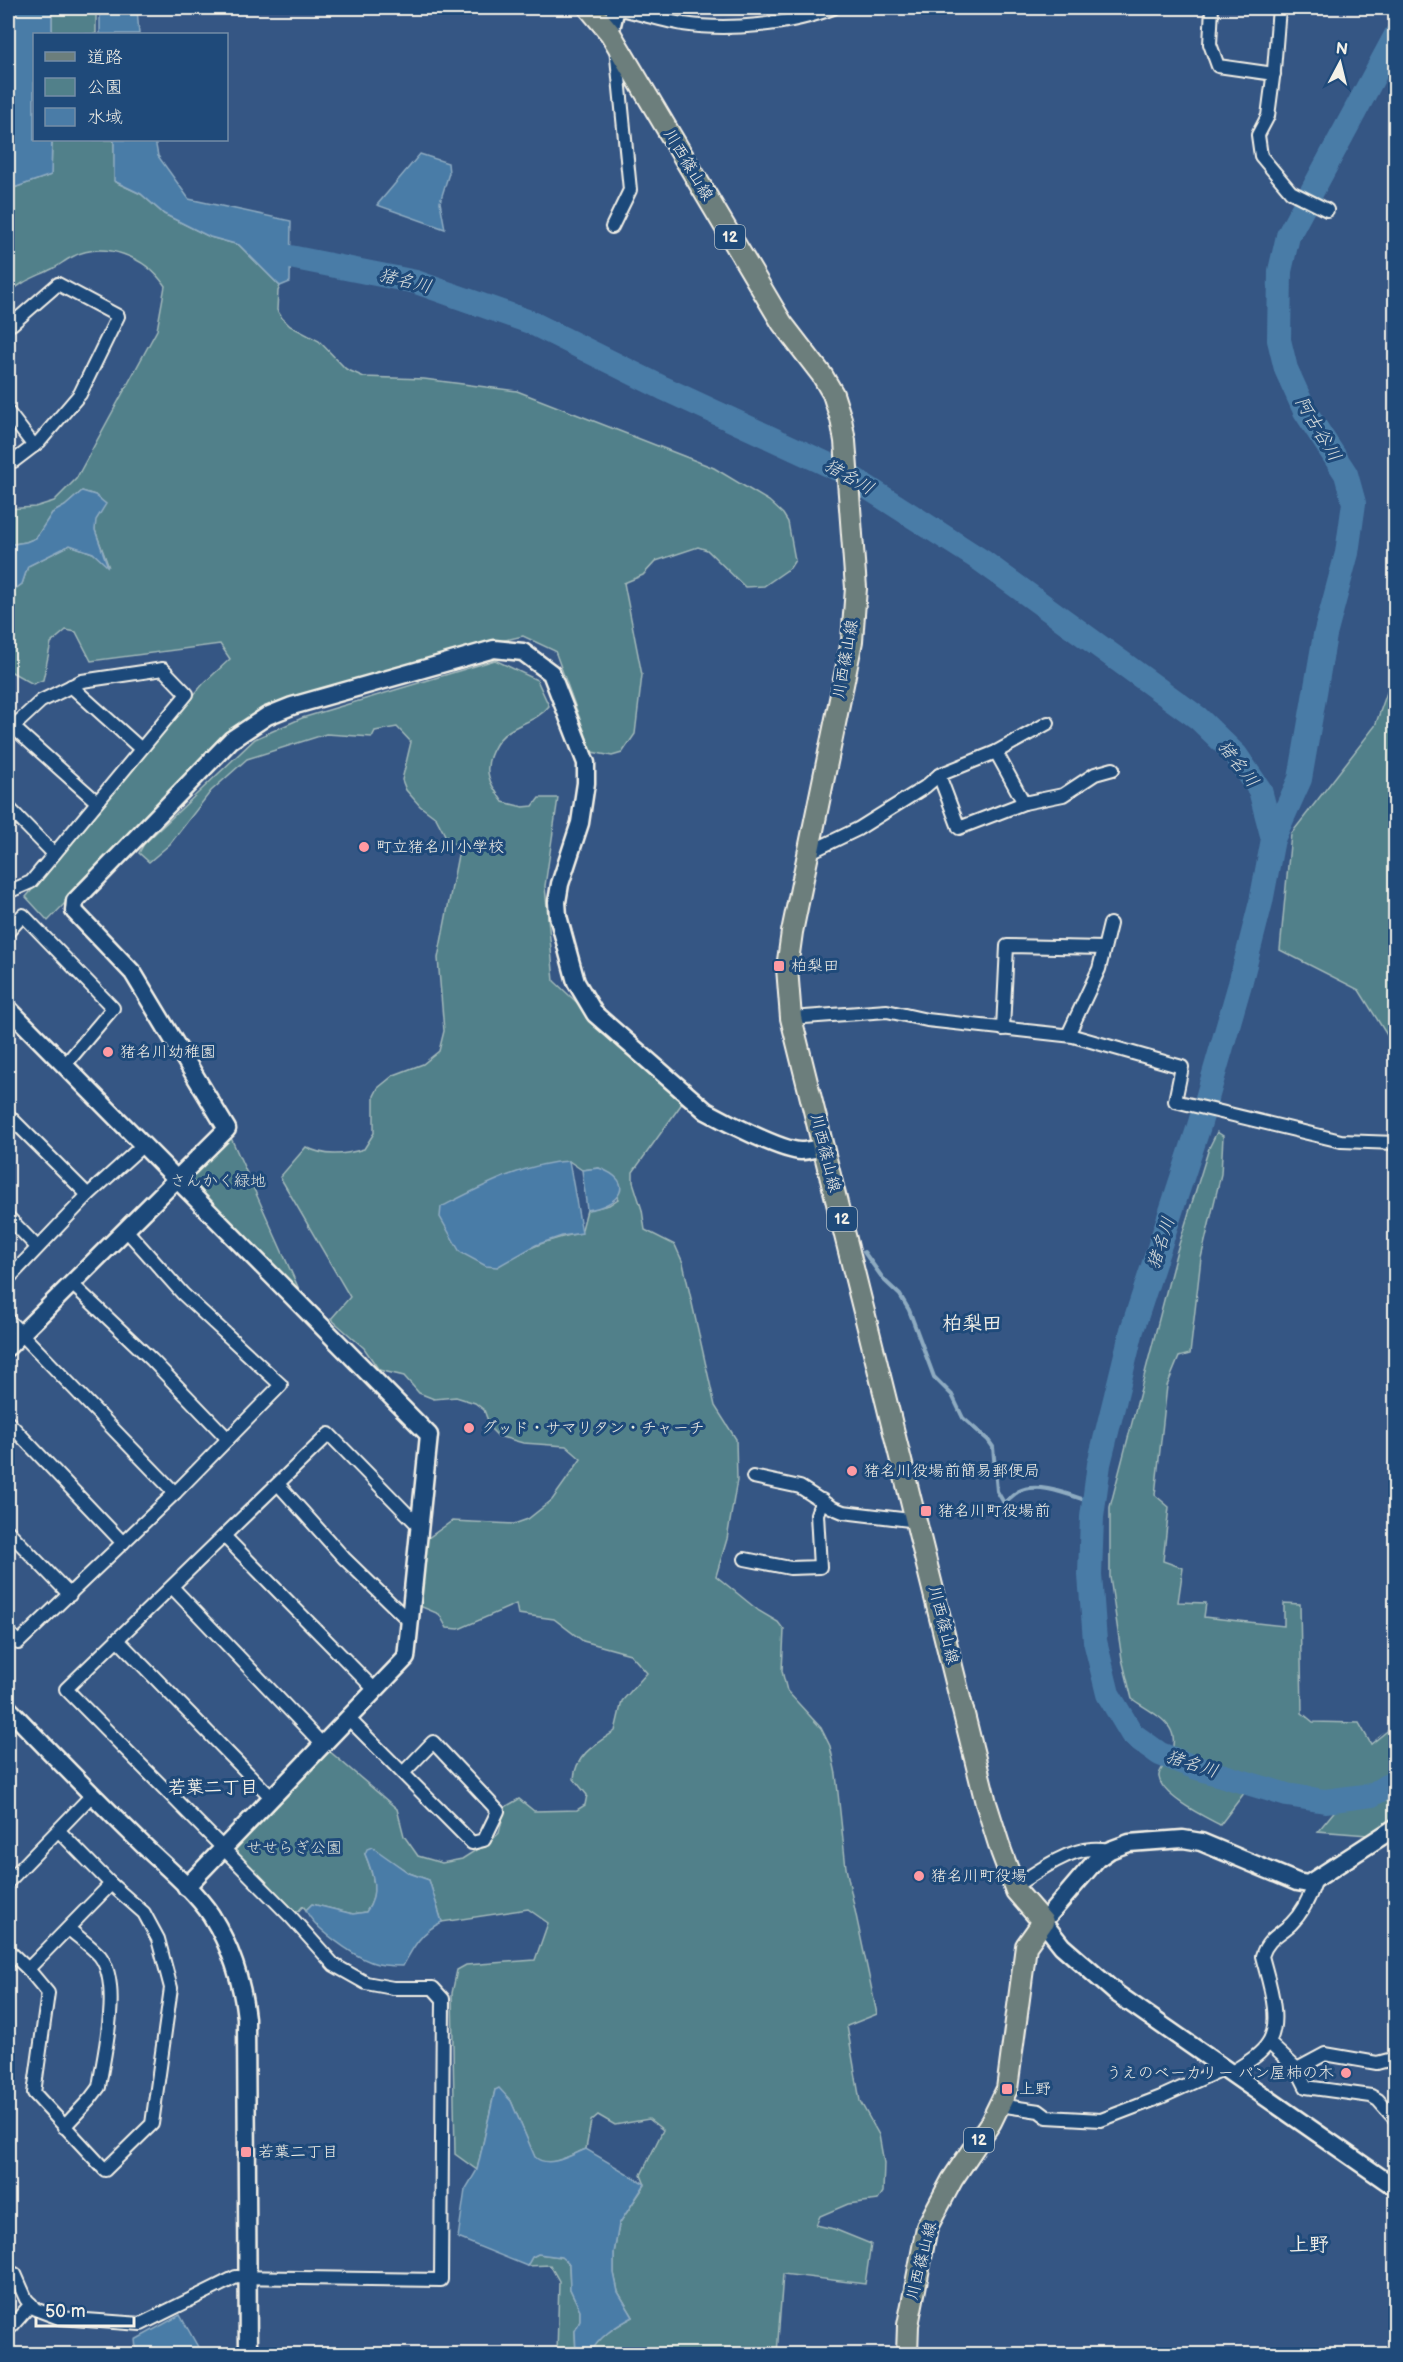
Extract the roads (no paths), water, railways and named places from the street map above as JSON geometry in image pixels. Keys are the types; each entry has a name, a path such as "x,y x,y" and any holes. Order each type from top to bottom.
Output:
{"main road":[{"name":"川西篠山線","path":"589,8 612,37 782,323 822,375 833,394 842,419 856,588 852,641 808,853 787,968 791,1018 918,1521 986,1803 1000,1851 1015,1886 1042,1922 1026,1946 1007,2089 991,2122 952,2180 927,2227 908,2325 907,2355"}],"street":[{"path":"612,227 630,190 612,37 616,8 683,24 713,27 768,24 833,8"},
{"path":"1212,8 1210,44 1218,66 1274,74"},
{"path":"1279,8 1268,116 1258,135 1261,156 1291,192 1327,210"},
{"path":"8,324 12,324 58,284 118,316 80,394 34,446 14,461 8,460"},
{"path":"8,412 34,446"},
{"path":"8,1347 227,1129 133,973 74,911 75,902 231,740 250,726 292,706 494,649 523,652 551,673 586,763 585,794 580,823 560,884 557,902 558,916 572,971 595,1014 706,1111 787,1148 800,1151 824,1147"},
{"path":"8,892 30,882 54,854 187,694 163,669 82,681 41,701 10,728 97,802"},
{"path":"71,686 141,749"},
{"path":"808,853 858,829 925,787 939,775 996,752 1048,723"},
{"path":"996,752 1024,803"},
{"path":"939,775 959,828 1024,803 1063,795 1095,774 1113,769"},
{"path":"8,807 54,854"},
{"path":"8,932 23,915 113,1008 64,1066"},
{"path":"1068,1035 1099,969 1110,924"},
{"path":"1003,1029 1007,946 1104,948"},
{"path":"8,1008 429,1436 406,1658 186,1887"},
{"path":"791,1018 887,1011 927,1020 1068,1035 1182,1067 1175,1101 1341,1141 1395,1143"},
{"path":"8,1115 88,1195"},
{"path":"8,1279 88,1195 142,1146"},
{"path":"8,1217 37,1247"},
{"path":"8,1631 18,1643 175,1493 281,1385 183,1294 127,1231"},
{"path":"71,1283 152,1360 228,1439"},
{"path":"8,1320 175,1493"},
{"path":"8,1422 123,1543"},
{"path":"15,2274 26,2299 36,2309 58,2318 141,2324 236,2277 441,2280 443,1999 433,1988 393,1988 366,1983 334,1965 224,1849 66,1689 329,1434 420,1527"},
{"path":"753,1477 800,1487 843,1512 918,1521"},
{"path":"278,1484 344,1558 410,1622"},
{"path":"746,1559 790,1568 820,1567 817,1514 822,1500"},
{"path":"8,1531 70,1595"},
{"path":"224,1536 375,1690"},
{"path":"172,1587 323,1745"},
{"path":"117,1640 272,1798"},
{"path":"8,1708 210,1913 233,1958 244,1997 246,2018 248,2355"},
{"path":"348,1718 472,1843 484,1840 498,1811 433,1742 404,1772"},
{"path":"8,1882 92,1795"},
{"path":"1395,1827 1315,1882 1308,1884 1297,1882 1201,1842 1183,1839 1129,1843 1110,1850 1097,1859 1042,1922 1062,1946 1116,1993 1395,2188"},
{"path":"8,1950 48,1993 34,2093 105,2170 152,2124 171,1988 158,1939 144,1913 58,1831"},
{"path":"1015,1886 1042,1868 1076,1853 1090,1849 1110,1850"},
{"path":"999,2105 1039,2111 1047,2117 1101,2120 1228,2070 1256,2056 1269,2043 1275,2012 1262,1956 1264,1948 1269,1941 1291,1924 1303,1909 1315,1882"},
{"path":"28,1969 111,1884"},
{"path":"64,2127 99,2087 112,1992 105,1966 99,1956 69,1929"},
{"path":"1269,2043 1297,2069 1306,2087 1371,2096 1378,2100 1393,2117"},
{"path":"1297,2069 1325,2054 1377,2063 1395,2058"},
{"path":"9,2329 31,2304"}],"water":[{"path":"8,8 52,8 52,33 33,33 33,141 52,141 51,175 8,190"},
{"path":"100,8 137,8 139,33 100,33"},
{"path":"114,141 155,141 158,156 189,199 291,221 290,282 280,286 239,245 210,237 164,214 141,194 114,181"},
{"path":"420,154 448,163 449,173 440,202 445,229 377,205"},
{"path":"82,491 95,495 106,504 96,520 95,530 108,567 93,553 70,545 28,566 22,584 8,594 10,573 8,545 36,538 52,513 65,506"},
{"path":"569,1161 582,1233 562,1236 536,1245 497,1267 486,1266 460,1252 440,1217 441,1207 519,1171"},
{"path":"599,1168 618,1180 621,1186 620,1193 608,1204 587,1210 582,1170"},
{"path":"372,1847 409,1873 429,1880 442,1922 429,1930 414,1946 403,1966 371,1962 355,1954 316,1924 306,1910 312,1904 353,1914 366,1912 373,1898 374,1883 365,1854 367,1849"},
{"path":"499,2088 511,2101 535,2157 547,2162 586,2149 645,2184 619,2224 614,2253 614,2273 618,2292 633,2317 603,2337 590,2354 576,2354 575,2331 580,2321 580,2310 570,2289 569,2264 561,2257 538,2254 532,2257 527,2266 458,2238 465,2190 477,2170 495,2090"},
{"path":"180,2315 198,2347 194,2354 150,2354 136,2348 135,2340"}],"waterway":[{"name":"阿古谷川","path":"1273,839 1300,779 1325,635 1347,553 1354,503 1346,474 1305,411 1286,369 1279,340 1280,271 1288,236 1396,35"},
{"name":"猪名川","path":"261,247 275,254 416,282 530,322 663,388 842,471 982,561 1198,718 1236,755 1260,790 1273,839 1261,902 1240,984 1199,1126 1132,1330 1099,1464 1092,1517 1090,1575 1095,1641 1108,1694 1132,1734 1160,1754 1194,1767 1287,1795 1325,1801 1372,1795 1396,1780"},
{"path":"864,1252 884,1280 900,1295 909,1310 934,1377 952,1395 963,1418 993,1447 997,1491 1004,1503 1019,1491 1027,1488 1056,1491 1094,1503"}],"place":[{"name":"町立猪名川小学校","path":"364,847"},
{"name":"柏梨田","path":"779,966"},
{"name":"猪名川幼稚園","path":"108,1052"},
{"name":"グッド・サマリタン・チャーチ","path":"469,1428"},
{"name":"猪名川役場前簡易郵便局","path":"852,1471"},
{"name":"猪名川町役場前","path":"926,1511"},
{"name":"猪名川町役場","path":"919,1876"},
{"name":"うえのベーカリー パン屋柿の木","path":"1346,2073"},
{"name":"上野","path":"1007,2089"},
{"name":"若葉二丁目","path":"246,2152"}],"district":[{"name":"柏梨田","path":"972,1324"},
{"name":"若葉二丁目","path":"213,1787"},
{"name":"上野","path":"1309,2245"}],"park label":[{"name":"さんかく緑地","path":"218,1181"},
{"name":"せせらぎ公園","path":"294,1848"}]}
